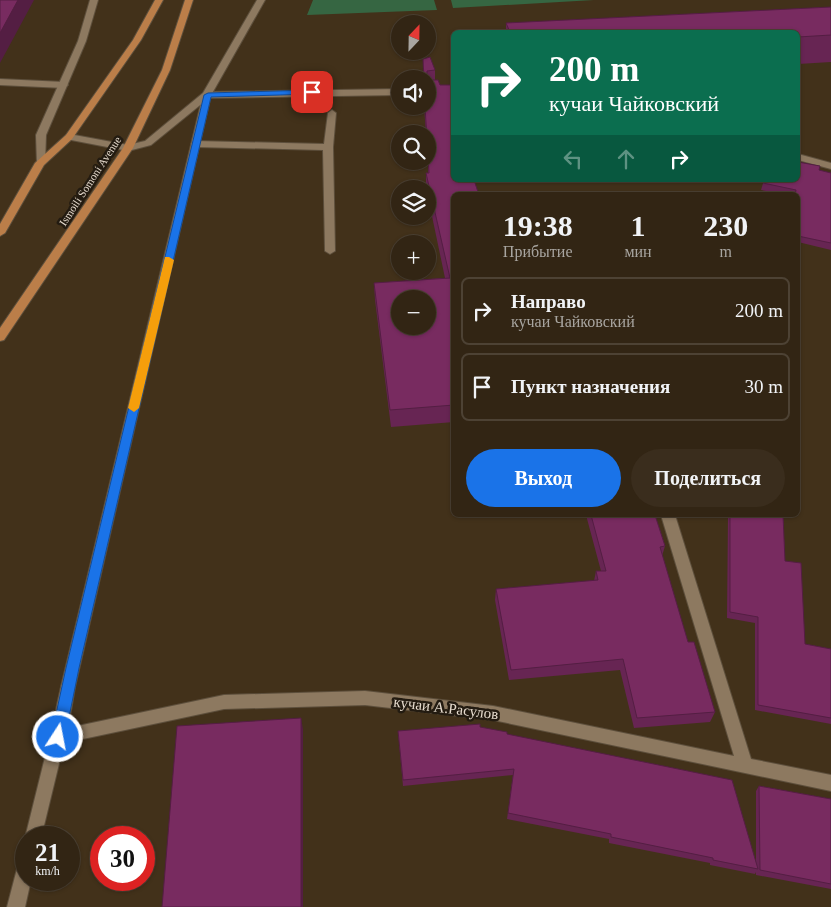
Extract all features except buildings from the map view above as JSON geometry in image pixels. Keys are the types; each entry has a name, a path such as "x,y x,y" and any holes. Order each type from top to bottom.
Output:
{"main road":[{"path":"0,233 40,163 69,138 137,40 159,0"},
{"name":"Ismoili Somoni Avenue","path":"0,337 128,148 166,70 189,0"}],"street":[{"path":"40,163 41,135 82,41 94,0"},
{"path":"36,826 208,95 261,0"},
{"path":"0,82 64,85"},
{"path":"69,138 128,148 148,143 208,95 391,92"},
{"path":"330,251 328,147 332,113"},
{"path":"196,144 328,147"},
{"path":"800,158 831,166"},
{"path":"669,517 745,765"},
{"name":"кучаи А.Расулов","path":"58,737 224,702 365,698 493,713 831,783"},
{"path":"16,907 20,891"}],"green space":[{"path":"313,0 434,0 437,10 307,15"},
{"path":"451,0 594,0 453,8"}],"slow traffic":[{"path":"134,408 169,260"}],"route":[{"path":"58,737 68,687 208,95 312,92"}]}
